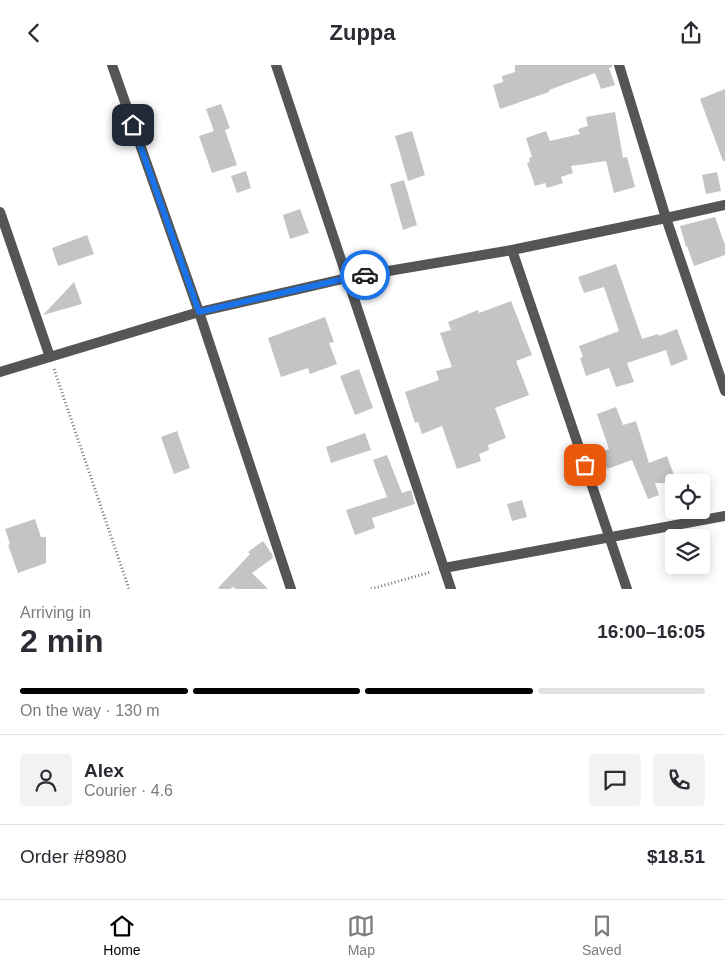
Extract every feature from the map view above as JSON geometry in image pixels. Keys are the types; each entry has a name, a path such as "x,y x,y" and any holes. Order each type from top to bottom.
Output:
{"street":[{"path":"112,65 199,312 291,589"},
{"path":"276,65 451,589"},
{"path":"619,65 666,218 725,391"},
{"path":"0,371 199,312 348,278 512,250 725,205"},
{"path":"0,212 50,357"},
{"path":"512,250 628,589"},
{"path":"444,568 725,516"}],"path":[{"path":"50,357 129,589"},
{"path":"371,589 444,568"}],"building":[{"path":"515,65 612,65 609,68 615,85 601,89 595,73 500,109 493,85 503,82 502,76 515,72"},
{"path":"725,89 725,161 723,161 700,99"},
{"path":"221,104 230,128 225,130 237,165 212,173 199,136 214,131 206,109"},
{"path":"615,112 623,158 627,157 635,187 614,193 606,161 571,166 573,173 561,177 563,183 547,188 545,183 535,186 527,163 530,162 529,158 532,157 526,138 546,131 550,141 580,134 578,129 588,126 586,117"},
{"path":"412,131 425,175 408,181 395,136"},
{"path":"246,171 251,188 237,193 231,176"},
{"path":"717,172 721,191 706,194 702,175"},
{"path":"404,180 417,225 403,230 390,184"},
{"path":"300,209 309,233 290,239 283,215"},
{"path":"715,217 725,245 725,255 694,266 680,226"},
{"path":"87,235 94,254 58,266 52,248"},
{"path":"616,264 642,339 658,334 659,336 677,329 688,359 671,366 666,350 627,363 634,382 616,387 609,368 586,376 580,358 583,357 579,346 619,331 604,287 584,293 578,277"},
{"path":"74,282 82,304 43,315"},
{"path":"511,301 532,355 516,361 529,395 495,408 506,438 488,445 489,450 479,454 481,461 457,469 442,426 422,434 418,422 415,423 405,392 439,380 436,371 452,367 440,333 451,330 448,322 478,310 479,313"},
{"path":"325,317 334,342 329,343 337,364 310,374 308,368 281,377 268,338"},
{"path":"359,369 373,408 355,415 340,376"},
{"path":"616,407 623,425 636,421 649,463 667,456 674,474 665,474 665,483 655,483 659,495 648,499 632,460 607,469 601,452 609,449 597,414"},
{"path":"177,431 190,468 174,474 161,437"},
{"path":"365,433 371,450 331,463 326,447"},
{"path":"387,455 402,493 411,490 415,504 372,518 375,528 355,535 346,510 387,497 373,460"},
{"path":"522,500 527,517 512,521 507,504"},
{"path":"35,519 41,537 46,537 46,563 18,573 8,545 10,544 5,529"},
{"path":"263,541 273,558 252,573 268,589 236,589 233,587 230,589 219,589 250,554 248,552"}],"way so far":[{"path":"365,275 512,250 585,465"}],"route":[{"path":"133,125 199,312 365,275"}]}
